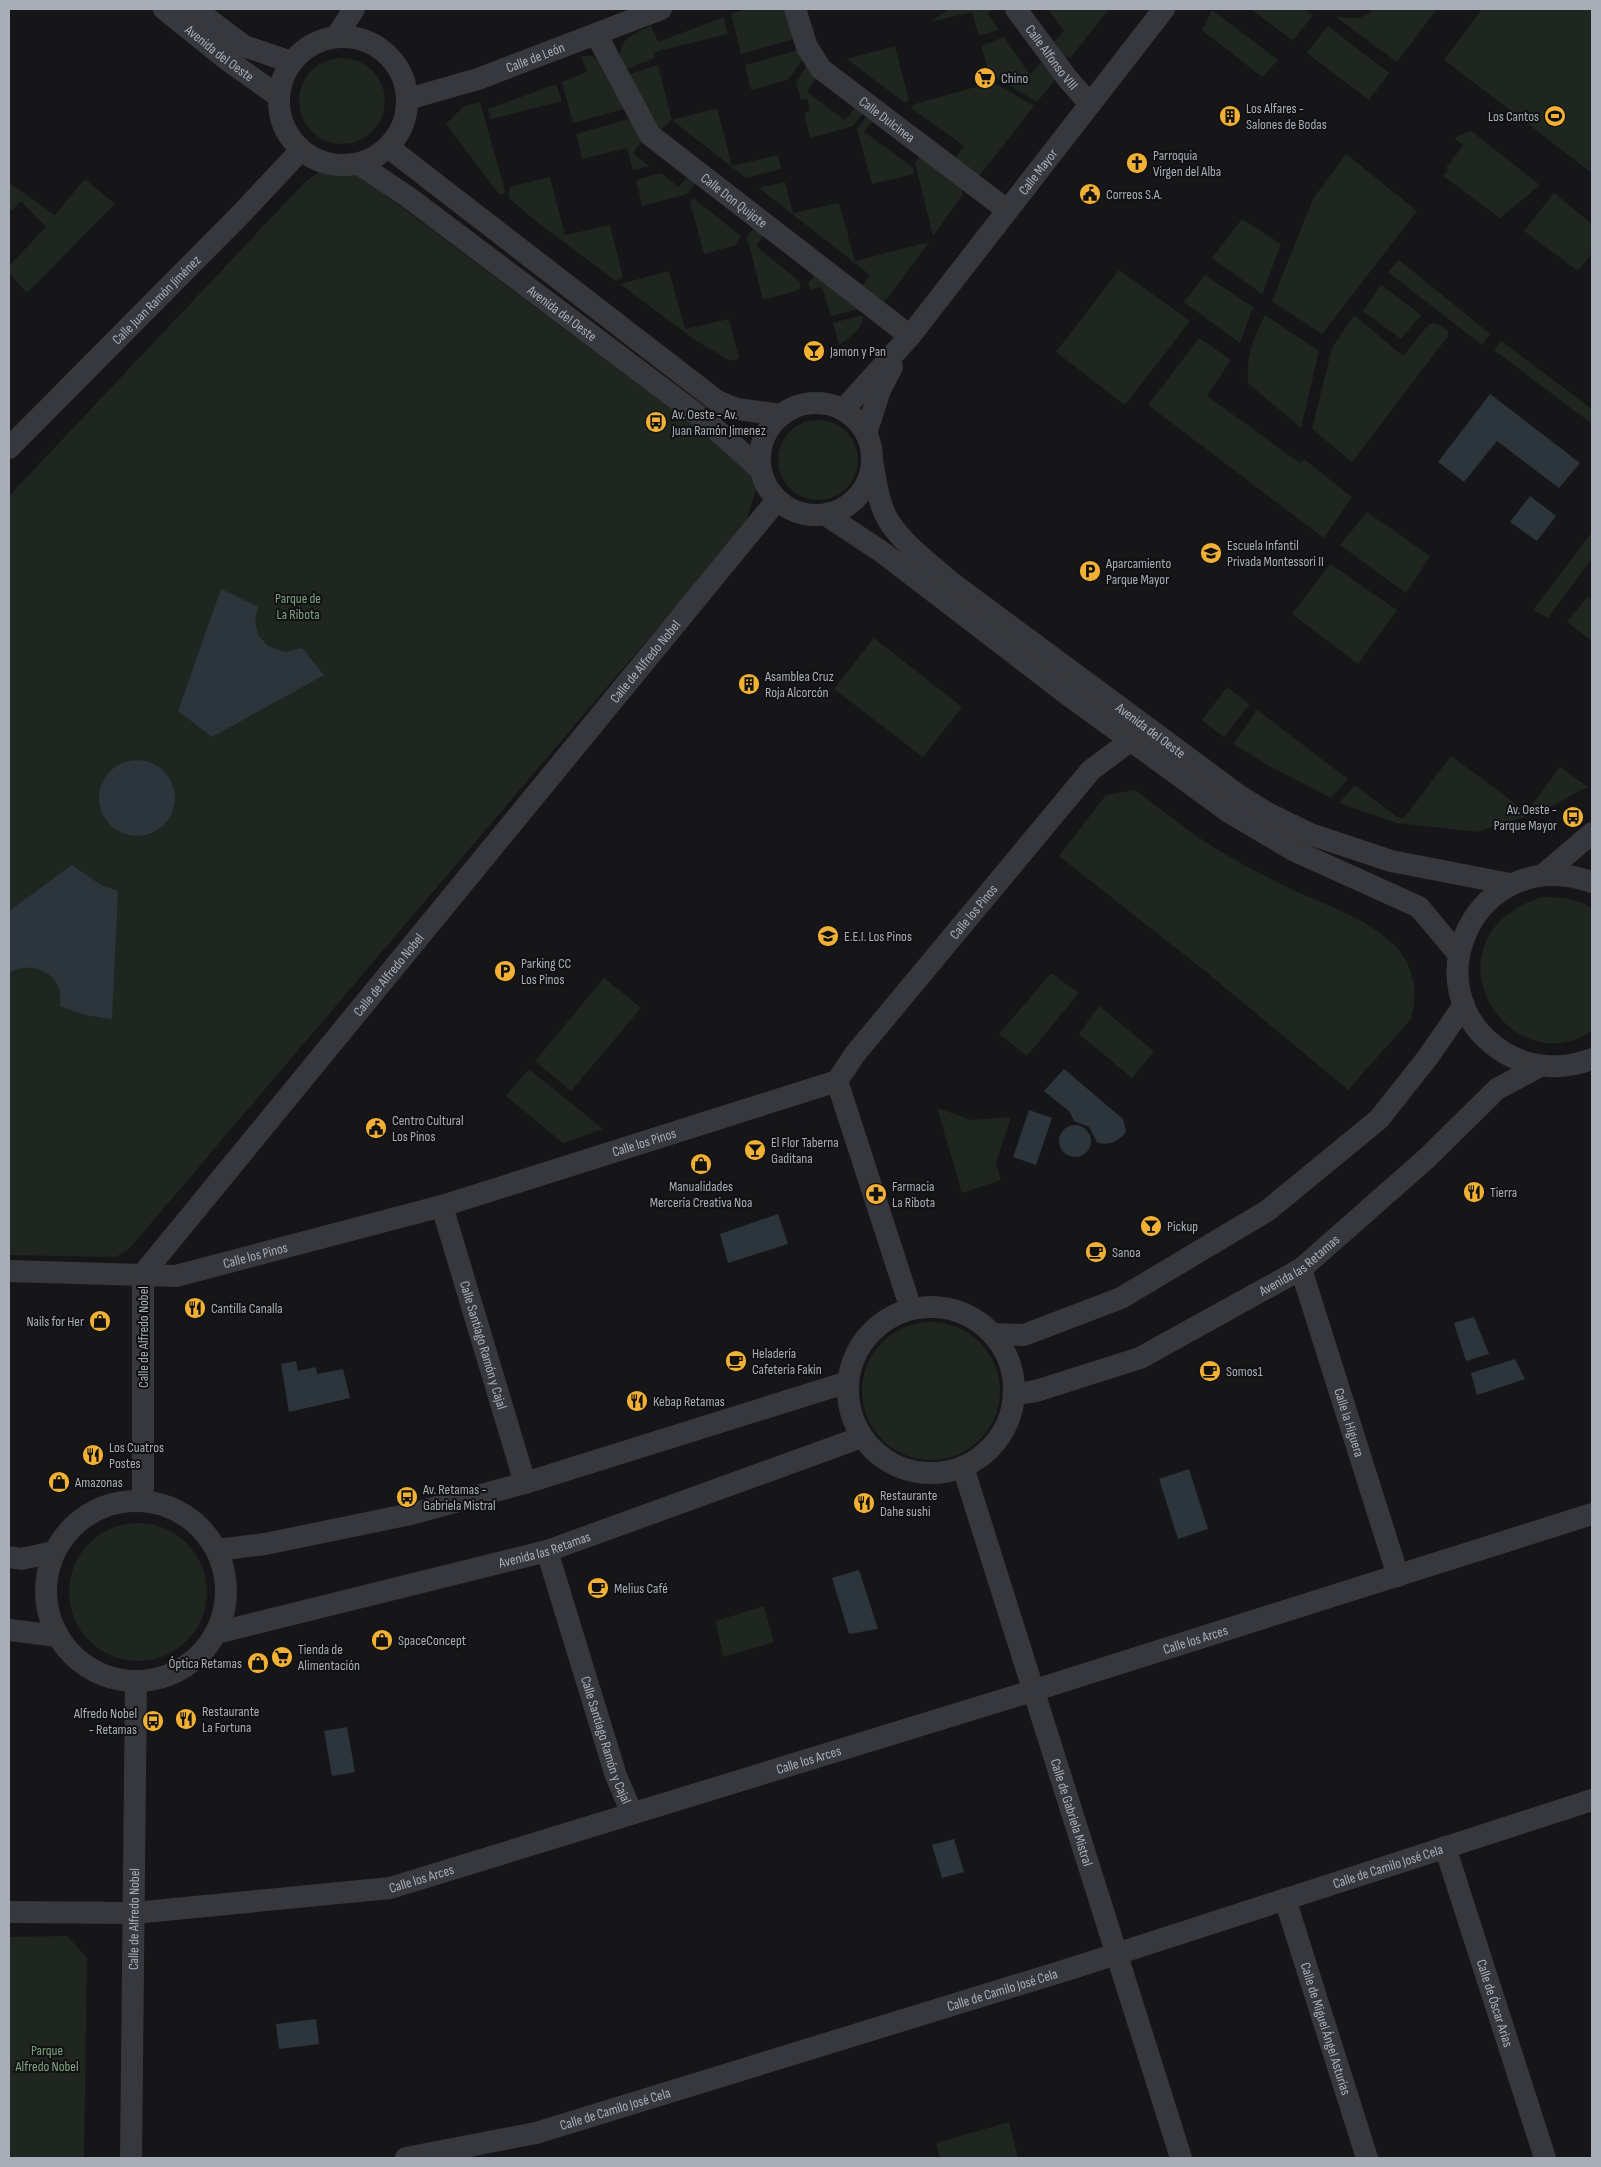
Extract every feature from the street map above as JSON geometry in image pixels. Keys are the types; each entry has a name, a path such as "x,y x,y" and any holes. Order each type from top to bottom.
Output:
{"street":[{"name":"Avenida del Oeste","path":"164,9 226,59 278,96"},
{"name":"Avenida del Oeste","path":"195,9 244,46 292,62"},
{"path":"336,37 354,9"},
{"name":"Calle de León","path":"408,99 478,79 660,9"},
{"name":"Calle Dulcinea","path":"795,9 807,47 821,69 1007,210"},
{"name":"Calle Alfonso VIII","path":"1016,9 1067,78 1090,104"},
{"name":"Calle Mayor","path":"843,410 910,336 1164,9"},
{"name":"Calle Don Quijote","path":"596,34 650,135 910,336"},
{"path":"336,37 357,38 382,51 393,60 404,78 408,99 406,117 399,133 388,148 375,157 359,164 338,166 318,161 300,150 285,129 280,116 278,96 282,78 292,62 304,49 319,41 336,37"},
{"name":"Avenida del Oeste","path":"388,148 717,401 736,408 782,415"},
{"name":"Calle Juan Ramón Jiménez","path":"10,445 240,215 300,150"},
{"name":"Avenida del Oeste","path":"359,164 408,197 703,420 760,469"},
{"name":"Calle Mayor","path":"866,433 880,390 910,336"},
{"path":"812,404 828,405 843,410 856,420 866,433 870,446 872,461 870,475 864,488 855,500 843,508 826,515 811,515 793,510 777,500 766,486 760,469 760,454 764,439 771,426 782,415 796,407 812,404"},
{"name":"Avenida del Oeste","path":"872,461 879,496 888,520 909,544 948,580 1241,797 1310,834 1391,861 1510,884"},
{"name":"Calle de Alfredo Nobel","path":"143,1501 143,1274 777,500"},
{"name":"Avenida del Oeste","path":"826,515 882,552 1130,741 1229,812 1295,851 1419,907 1459,955"},
{"name":"Calle los Pinos","path":"9,1271 176,1276 442,1206 837,1081 855,1054 1091,770 1130,741"},
{"path":"1544,874 1592,833"},
{"path":"1592,882 1573,875 1544,874 1510,884 1486,902 1468,927 1459,955 1458,972 1464,1005 1476,1028 1494,1046 1516,1059 1540,1066 1574,1066 1592,1059"},
{"path":"994,1334 1024,1335 1121,1298 1268,1211 1379,1119 1428,1057 1464,1005"},
{"name":"Avenida las Retamas","path":"1016,1394 1036,1391 1140,1358 1301,1269 1427,1158 1497,1089 1540,1066"},
{"path":"837,1081 911,1309"},
{"name":"Calle Santiago Ramón y Cajal","path":"442,1206 525,1483"},
{"name":"Calle la Higuera","path":"1301,1269 1398,1576"},
{"path":"934,1306 956,1310 977,1319 994,1334 1011,1362 1016,1394 1008,1424 990,1450 963,1468 935,1474 907,1470 882,1458 862,1437 850,1411 848,1382 852,1362 861,1343 875,1328 886,1320 911,1309 934,1306"},
{"path":"217,1550 265,1544 411,1514 525,1483 848,1382"},
{"name":"Avenida las Retamas","path":"216,1633 547,1551 862,1437"},
{"name":"Calle de Gabriela Mistral","path":"963,1468 1181,2158"},
{"path":"143,1501 173,1508 199,1526 217,1550 226,1577 226,1606 216,1633 202,1653 183,1668 160,1678 136,1681 105,1676 78,1660 58,1636 48,1609 46,1580 54,1552 70,1530 90,1513 116,1503 143,1501"},
{"name":"Calle los Arces","path":"9,1912 134,1913 390,1888 1032,1690 1592,1514"},
{"name":"Calle Santiago Ramón y Cajal","path":"547,1551 616,1776 632,1813"},
{"path":"9,1558 21,1559 54,1552"},
{"path":"9,1630 58,1636"},
{"name":"Calle de Alfredo Nobel","path":"131,2158 136,1681"},
{"name":"Calle de Camilo José Cela","path":"406,2158 536,2133 1116,1953 1592,1800"},
{"name":"Calle de Óscar Arias","path":"1446,1847 1545,2158"},
{"name":"Calle de Miguel Ángel Asturias","path":"1285,1899 1367,2158"}],"green space":[{"path":"745,9 784,9 794,39 741,54 731,14"},
{"path":"949,9 992,9 988,14 999,30 979,36 972,12 930,22"},
{"path":"1048,9 1109,9 1070,58 1063,55 1052,44 1064,31"},
{"path":"1251,9 1305,9 1313,15 1293,41"},
{"path":"1374,9 1437,9 1397,62 1336,17 1361,17"},
{"name":"Los Cantos","path":"1482,9 1592,9 1592,173 1444,60"},
{"path":"1212,10 1278,60 1262,77 1202,30"},
{"path":"724,17 728,34 654,52 655,58 624,70 620,53 622,46 629,37 636,33 651,26 658,42"},
{"path":"1328,26 1389,73 1369,100 1307,53"},
{"path":"1004,37 1030,75 1041,62 1053,76 1054,81 1037,102 989,73 981,46"},
{"path":"895,46 909,100 905,103 847,59"},
{"path":"798,50 804,58 788,80 751,90 745,65"},
{"path":"581,56 591,56 596,59 624,109 573,123 562,82 587,72"},
{"path":"334,58 350,58 359,61 373,70 382,84 385,101 382,118 373,132 359,141 350,144 334,144 318,137 306,125 299,109 299,93 306,77 318,65"},
{"path":"808,64 816,78 807,92 845,120 856,107 863,113 853,126 810,138 804,113 810,111 807,99 801,100 796,82"},
{"path":"658,65 672,120 658,132 627,75"},
{"path":"993,82 1034,106 977,179 954,159 964,146 911,108 915,104"},
{"path":"556,84 562,101 491,119 488,109"},
{"path":"480,102 505,191 504,194 499,194 446,124 464,106"},
{"path":"717,108 732,166 778,155 781,169 746,178 672,120"},
{"path":"866,117 872,121 864,132 913,167 914,174 872,184 857,129"},
{"path":"629,119 642,141 633,153 649,166 633,170 627,148 582,159 576,134"},
{"path":"1471,131 1540,185 1500,218 1443,176 1448,170 1446,168 1463,145 1454,138"},
{"path":"1346,154 1417,211 1322,334 1272,301 1313,199"},
{"path":"920,155 961,187 963,194 933,236 915,163"},
{"name":"Parque de La Ribota","path":"324,169 353,171 747,465 756,490 745,525 129,1249 116,1257 9,1255 9,496 305,182"},
{"path":"661,173 679,187 688,175 696,182 687,194 642,206 636,180"},
{"path":"550,177 565,235 610,225 623,277 616,281 538,223 509,198 509,187"},
{"path":"85,179 115,204 27,293 9,273 9,266 46,227 21,201 9,213 9,183 55,215"},
{"path":"785,182 793,213 839,203 855,261 929,242 889,296 884,301 879,301 861,288 870,275 759,188"},
{"path":"1554,193 1592,224 1592,253 1578,271 1524,231"},
{"path":"693,198 741,236 736,245 704,254 690,202"},
{"path":"1242,219 1281,244 1262,294 1212,258"},
{"path":"754,227 764,235 756,246 801,283 799,290 763,300 747,237"},
{"path":"1399,260 1490,334 1482,345 1388,272"},
{"path":"1119,270 1190,321 1125,405 1056,352"},
{"path":"669,271 685,329 729,319 739,358 731,361 698,342 620,284"},
{"path":"816,274 860,309 831,316 822,287 810,290 808,283"},
{"path":"1205,275 1253,307 1240,343 1184,302"},
{"path":"1381,285 1421,315 1401,339 1363,311"},
{"path":"862,315 863,320 859,328 839,345 833,323"},
{"path":"1265,315 1319,351 1301,428 1248,383 1248,364 1251,348"},
{"path":"1354,315 1403,356 1429,324 1441,326 1448,331 1448,336 1352,462 1312,429 1332,348"},
{"path":"1199,338 1231,360 1207,396 1300,463 1304,459 1352,497 1324,538 1148,405"},
{"path":"1501,341 1592,409 1592,424 1494,350"},
{"path":"818,420 833,423 846,432 855,445 858,460 855,475 846,488 833,497 818,500 803,497 790,488 781,475 778,460 781,445 790,432 803,423"},
{"path":"1367,512 1430,556 1406,593 1340,545"},
{"path":"1592,532 1592,558 1548,618 1533,610"},
{"path":"1330,564 1397,610 1358,664 1292,614"},
{"path":"1588,596 1592,599 1592,641 1567,622"},
{"path":"874,638 962,707 923,757 834,689"},
{"path":"1227,687 1250,704 1224,737 1202,720"},
{"path":"1257,710 1348,779 1331,798 1273,768 1233,744"},
{"path":"1451,756 1531,815 1477,832 1397,823 1339,803 1355,785 1397,817 1404,818"},
{"path":"1560,767 1588,787 1540,812 1531,806"},
{"path":"1135,790 1226,855 1299,893 1344,912 1373,928 1386,937 1403,956 1408,964 1413,982 1414,1000 1411,1019 1348,1090 1205,971 1059,856 1106,795"},
{"path":"1542,897 1568,899 1592,908 1592,1031 1560,1043 1531,1039 1506,1024 1488,1000 1480,972 1485,943 1505,917"},
{"path":"1051,973 1079,993 1027,1056 999,1034"},
{"path":"604,978 641,1008 571,1091 535,1061"},
{"path":"1099,1006 1154,1051 1132,1078 1079,1034"},
{"path":"529,1069 603,1129 563,1143 506,1096"},
{"path":"937,1108 972,1120 1011,1117 996,1162 1001,1180 962,1193"},
{"path":"931,1322 957,1328 980,1342 994,1365 1000,1391 994,1417 980,1440 957,1454 931,1460 905,1454 882,1440 868,1417 862,1391 868,1365 882,1342 905,1328"},
{"path":"138,1523 164,1528 187,1543 202,1566 207,1592 202,1618 187,1641 164,1656 138,1661 112,1656 89,1641 74,1618 69,1592 74,1566 89,1543 112,1528"},
{"path":"764,1606 774,1642 723,1657 716,1621"},
{"name":"Parque Alfredo Nobel","path":"67,1936 87,1958 84,2158 9,2158 9,1937"},
{"path":"1009,2122 1018,2158 940,2158 936,2143"}],"shaded area":[{"path":"1490,394 1580,463 1559,488 1497,441 1464,482 1438,462"},
{"path":"1530,496 1556,516 1537,541 1510,522"},
{"path":"221,589 258,607 255,619 258,635 268,646 285,652 302,648 324,675 212,737 178,711"},
{"path":"137,760 152,763 164,771 172,783 175,798 172,813 164,825 152,833 137,836 122,833 110,825 102,813 99,798 102,783 110,771 122,763"},
{"path":"72,865 101,885 118,891 112,1019 85,1015 60,1006 60,993 56,982 45,972 38,969 22,968 9,974 9,911"},
{"path":"1064,1069 1123,1119 1126,1131 1121,1137 1110,1143 1097,1142 1089,1127 1074,1121 1070,1112 1044,1091"},
{"path":"1029,1110 1052,1118 1036,1165 1013,1157"},
{"path":"1075,1125 1081,1126 1086,1130 1090,1135 1090,1147 1086,1152 1081,1156 1075,1157 1069,1156 1064,1152 1060,1147 1059,1141 1060,1135 1064,1130 1069,1126"},
{"path":"778,1214 788,1244 728,1263 720,1234"},
{"path":"1474,1317 1489,1354 1466,1361 1454,1323"},
{"path":"1515,1359 1525,1379 1477,1395 1471,1373"},
{"path":"296,1361 298,1371 316,1367 317,1374 343,1369 350,1398 289,1412 281,1364"},
{"path":"1189,1469 1208,1529 1178,1539 1159,1479"},
{"path":"859,1570 878,1629 849,1634 832,1578"},
{"path":"347,1727 355,1772 332,1776 324,1731"},
{"path":"954,1839 964,1872 942,1878 932,1845"},
{"path":"316,2019 319,2044 279,2049 276,2024"}],"place":[{"name":"Chino","path":"985,78"},
{"name":"Los Alfares - Salones de Bodas","path":"1230,116"},
{"name":"Los Cantos","path":"1555,116"},
{"name":"Parroquia Virgen del Alba","path":"1137,163"},
{"name":"Correos S.A.","path":"1090,194"},
{"name":"Jamon y Pan","path":"814,351"},
{"name":"Av. Oeste - Av. Juan Ramón Jimenez","path":"656,422"},
{"name":"Escuela Infantil Privada Montessori II","path":"1211,553"},
{"name":"Aparcamiento Parque Mayor","path":"1090,571"},
{"name":"Asamblea Cruz Roja Alcorcón","path":"749,684"},
{"name":"Av. Oeste - Parque Mayor","path":"1573,817"},
{"name":"E.E.I. Los Pinos","path":"828,936"},
{"name":"Parking CC Los Pinos","path":"505,971"},
{"name":"Centro Cultural Los Pinos","path":"376,1128"},
{"name":"El Flor Taberna Gaditana","path":"755,1150"},
{"name":"Manualidades Mercería Creativa Noa","path":"701,1164"},
{"name":"Tierra","path":"1474,1192"},
{"name":"Farmacia La Ribota","path":"876,1194"},
{"name":"Pickup","path":"1151,1226"},
{"name":"Sanoa","path":"1096,1252"},
{"name":"Cantilla Canalla","path":"195,1308"},
{"name":"Nails for Her","path":"100,1321"},
{"name":"Heladería Cafetería Fakin","path":"736,1361"},
{"name":"Somos1","path":"1210,1371"},
{"name":"Kebap Retamas","path":"637,1401"},
{"name":"Los Cuatros Postes","path":"93,1455"},
{"name":"Amazonas","path":"59,1482"},
{"name":"Av. Retamas - Gabriela Mistral","path":"407,1497"},
{"name":"Restaurante Dahe sushi","path":"864,1503"},
{"name":"Melius Café","path":"598,1588"},
{"name":"SpaceConcept","path":"382,1640"},
{"name":"Tienda de Alimentación","path":"282,1657"},
{"name":"Óptica Retamas","path":"258,1663"},
{"name":"Restaurante La Fortuna","path":"186,1719"},
{"name":"Alfredo Nobel - Retamas","path":"153,1721"}]}
